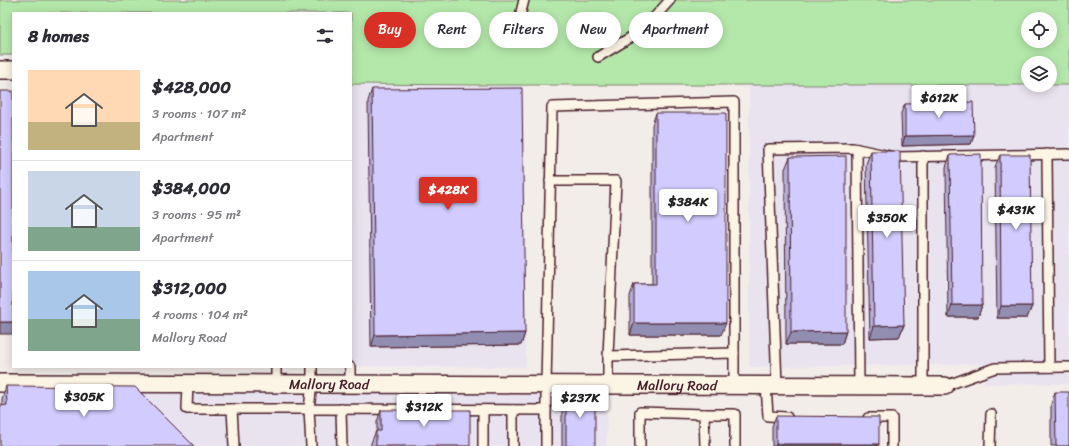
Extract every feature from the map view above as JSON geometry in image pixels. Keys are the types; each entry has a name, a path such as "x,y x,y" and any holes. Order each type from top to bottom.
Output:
{"street":[{"path":"0,70 12,70"},
{"name":"Mallory Road","path":"0,383 188,384 276,375 312,375 350,384 945,386"}],"lane":[{"path":"520,12 524,0"},
{"path":"598,57 643,30 670,0"},
{"path":"546,446 552,107 734,102 734,385"},
{"path":"799,417 768,416 772,385 768,149 857,149 895,157 1069,154"},
{"path":"857,149 859,386"},
{"path":"1047,154 1049,368"},
{"path":"923,156 923,386"},
{"path":"550,181 616,181 608,385"},
{"path":"608,356 734,353"},
{"path":"945,386 995,368 1069,367"},
{"path":"350,368 350,384"},
{"path":"310,446 309,409 312,375"},
{"path":"188,384 187,410 546,410"},
{"path":"232,409 234,446"},
{"path":"341,409 342,446"},
{"path":"483,410 483,446"},
{"path":"513,410 513,446"},
{"path":"640,446 640,412 735,414 735,446"},
{"path":"704,414 705,446"},
{"path":"990,446 991,414"},
{"path":"861,418 892,418 892,446"}],"shaded area":[{"path":"352,84 523,85 526,367 352,366"},
{"path":"749,85 1021,85 1021,92 1057,92 1057,85 1069,85 1069,384 984,384 984,364 749,367"},
{"path":"607,393 607,446 0,446 0,394"}],"green space":[{"path":"0,0 1069,0 1069,85 1057,85 1057,56 1021,56 1021,85 352,84 352,12 12,12 12,55 0,55"}],"building":[{"path":"522,88 525,333 375,335 372,89"},
{"path":"0,91 12,91 12,322 0,322"},
{"path":"973,102 974,135 905,136 905,104"},
{"path":"656,113 726,113 726,323 634,323 634,284 656,284"},
{"path":"871,151 900,151 904,325 874,326"},
{"path":"981,154 982,305 952,305 950,155"},
{"path":"1000,155 1030,155 1032,306 1001,306"},
{"path":"846,156 846,331 791,332 790,157"},
{"path":"6,386 135,387 194,446 0,446 0,406 7,405"},
{"path":"566,392 595,393 595,446 566,446"},
{"path":"1055,392 1069,392 1069,446 1056,446"},
{"path":"381,410 470,410 470,446 376,446 376,431 381,431"},
{"path":"776,416 879,417 879,444 776,444"}]}
